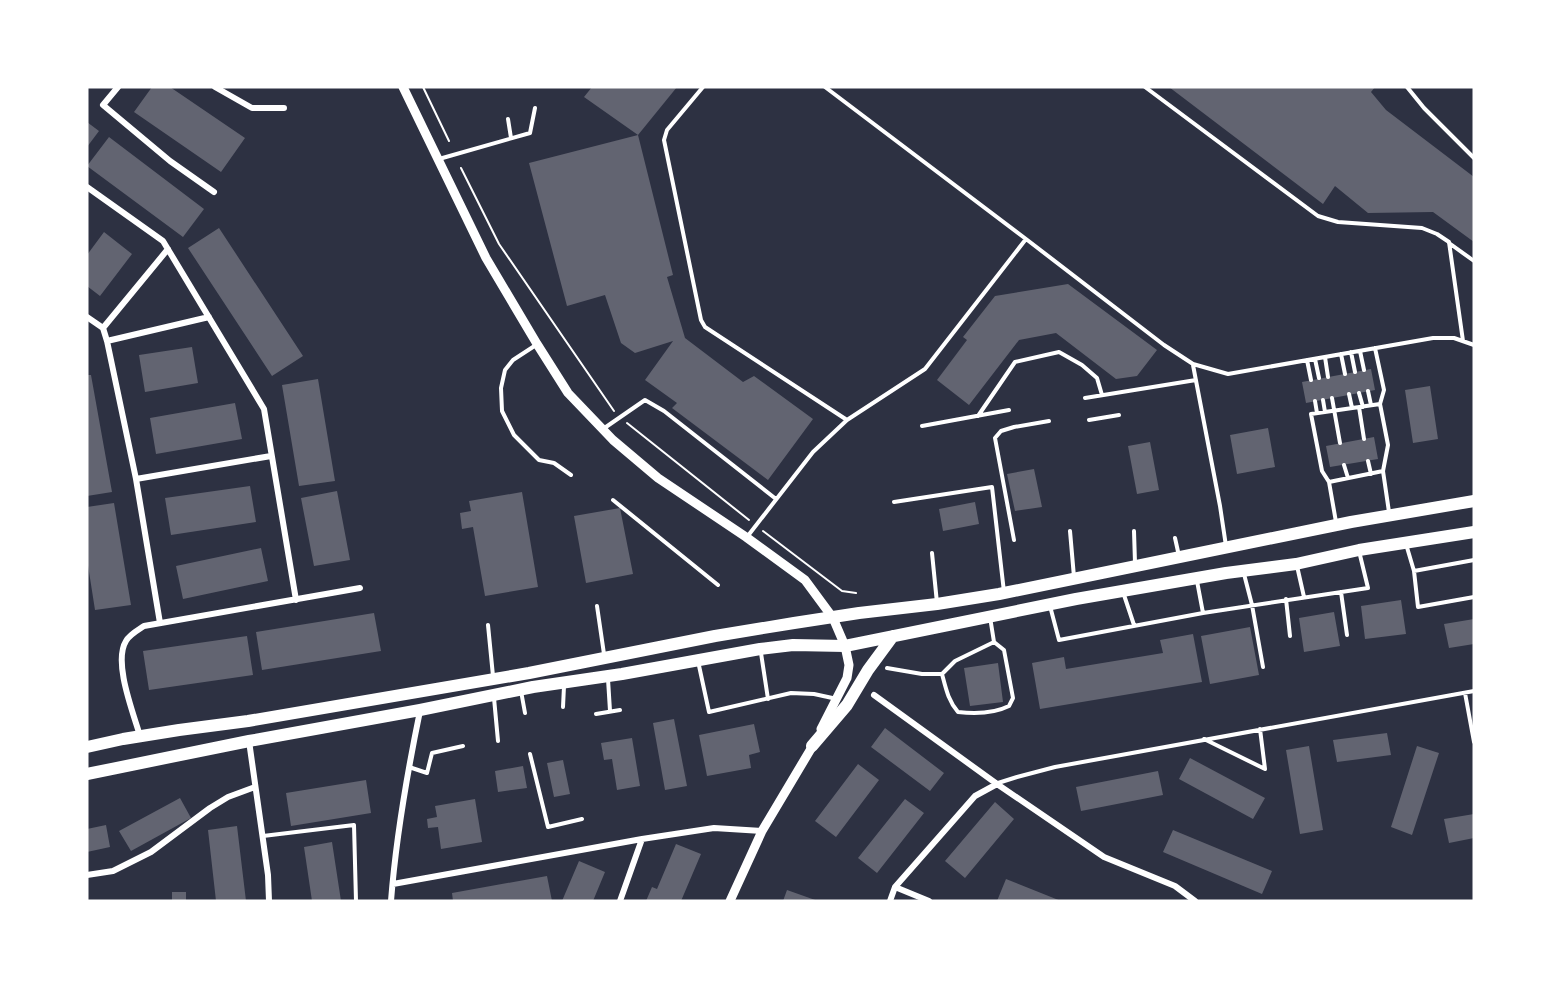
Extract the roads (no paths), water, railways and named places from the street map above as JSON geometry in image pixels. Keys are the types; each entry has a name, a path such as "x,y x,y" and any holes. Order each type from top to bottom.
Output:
{"main road":[{"path":"87,747 140,736 248,721 493,679 715,636 859,613 937,604 1336,525 1474,501"},
{"path":"87,774 521,690 760,649 793,645 845,646 1050,604 1474,532"},
{"path":"812,746 847,705 893,636"}],"street":[{"path":"118,87 104,105 170,161 214,192"},
{"path":"215,87 252,108 284,108"},
{"path":"403,87 486,258 568,393 613,440 657,478 746,537 805,580 833,618 845,646 849,665 847,678 838,699 762,831 730,901"},
{"path":"87,187 163,241 264,409 296,600"},
{"path":"103,328 168,249"},
{"path":"87,317 103,328 107,341 136,478 160,623"},
{"path":"107,341 209,317"},
{"path":"136,478 271,456"},
{"path":"140,736 120,656 126,639 144,626 360,588"},
{"path":"874,695 997,784 1104,857 1175,886 1195,901"},
{"path":"391,901 396,847 408,767 420,710"},
{"path":"249,741 268,875 269,901"},
{"path":"890,901 895,887 975,796 997,784"},
{"path":"87,875 114,871 151,852 210,808 228,797 255,787"},
{"path":"393,884 642,838 714,828 762,831"},
{"path":"620,901 642,838"},
{"path":"895,887 929,901"}],"lane":[{"path":"703,87 667,130 664,140 701,320 705,327 847,420"},
{"path":"825,87 1164,345 1193,364 1228,374 1433,338 1454,338 1474,345"},
{"path":"1145,87 1318,216 1338,222 1422,228 1437,234 1474,261"},
{"path":"1407,87 1424,108 1474,158"},
{"path":"438,159 530,133 535,108"},
{"path":"508,119 511,138"},
{"path":"746,537 813,452 847,420 925,369 1026,239"},
{"path":"1449,242 1463,341"},
{"path":"537,345 513,360 505,370 501,388 502,411 514,435 539,460 554,464 571,475"},
{"path":"1375,348 1384,390 1380,404 1389,445 1383,471 1390,515"},
{"path":"1360,351 1364,370"},
{"path":"978,416 1015,362 1059,352 1082,365 1097,378 1102,395"},
{"path":"1351,352 1355,372"},
{"path":"1341,354 1345,374"},
{"path":"1324,357 1328,377"},
{"path":"1315,359 1319,378"},
{"path":"1307,360 1311,380"},
{"path":"1193,364 1226,547"},
{"path":"1085,398 1196,380"},
{"path":"1368,391 1371,405"},
{"path":"1359,393 1364,439"},
{"path":"1349,394 1353,408"},
{"path":"1332,398 1340,443"},
{"path":"603,430 645,399 664,411 776,499"},
{"path":"1323,400 1325,412"},
{"path":"1315,401 1317,413"},
{"path":"1336,525 1329,482 1322,471 1311,414 1380,404"},
{"path":"922,426 1009,410"},
{"path":"1089,420 1119,415"},
{"path":"1014,540 995,438 1001,431 1007,429 1049,422"},
{"path":"1368,461 1371,474"},
{"path":"1344,465 1348,478"},
{"path":"1329,482 1383,471"},
{"path":"894,502 992,487 1004,592"},
{"path":"613,500 718,585"},
{"path":"1070,531 1074,578"},
{"path":"1134,531 1135,566"},
{"path":"1175,538 1179,557"},
{"path":"1406,544 1414,571 1418,607 1474,597"},
{"path":"1050,604 1059,640 1203,612 1368,588 1359,550"},
{"path":"932,553 937,604"},
{"path":"1414,571 1474,560"},
{"path":"1296,564 1304,597"},
{"path":"1243,570 1263,666"},
{"path":"1197,579 1203,612"},
{"path":"1123,591 1134,625"},
{"path":"1341,592 1347,635"},
{"path":"1286,599 1290,636"},
{"path":"597,606 605,658"},
{"path":"942,674 946,692 958,712 978,714 1002,710 1009,706 1013,698 1004,650 994,642 989,617"},
{"path":"488,625 493,679"},
{"path":"887,668 922,674 942,674 955,661 994,642"},
{"path":"760,649 768,699"},
{"path":"698,661 710,712 791,693 838,699"},
{"path":"608,676 610,711"},
{"path":"563,706 564,683"},
{"path":"521,690 525,713"},
{"path":"997,784 1055,766 1474,691"},
{"path":"1465,693 1474,741"},
{"path":"494,695 498,741"},
{"path":"596,714 620,710"},
{"path":"1204,739 1265,769 1260,729"},
{"path":"408,767 427,773 432,753 463,746"},
{"path":"530,754 548,826 582,819"},
{"path":"262,836 354,825 356,901"}]}
